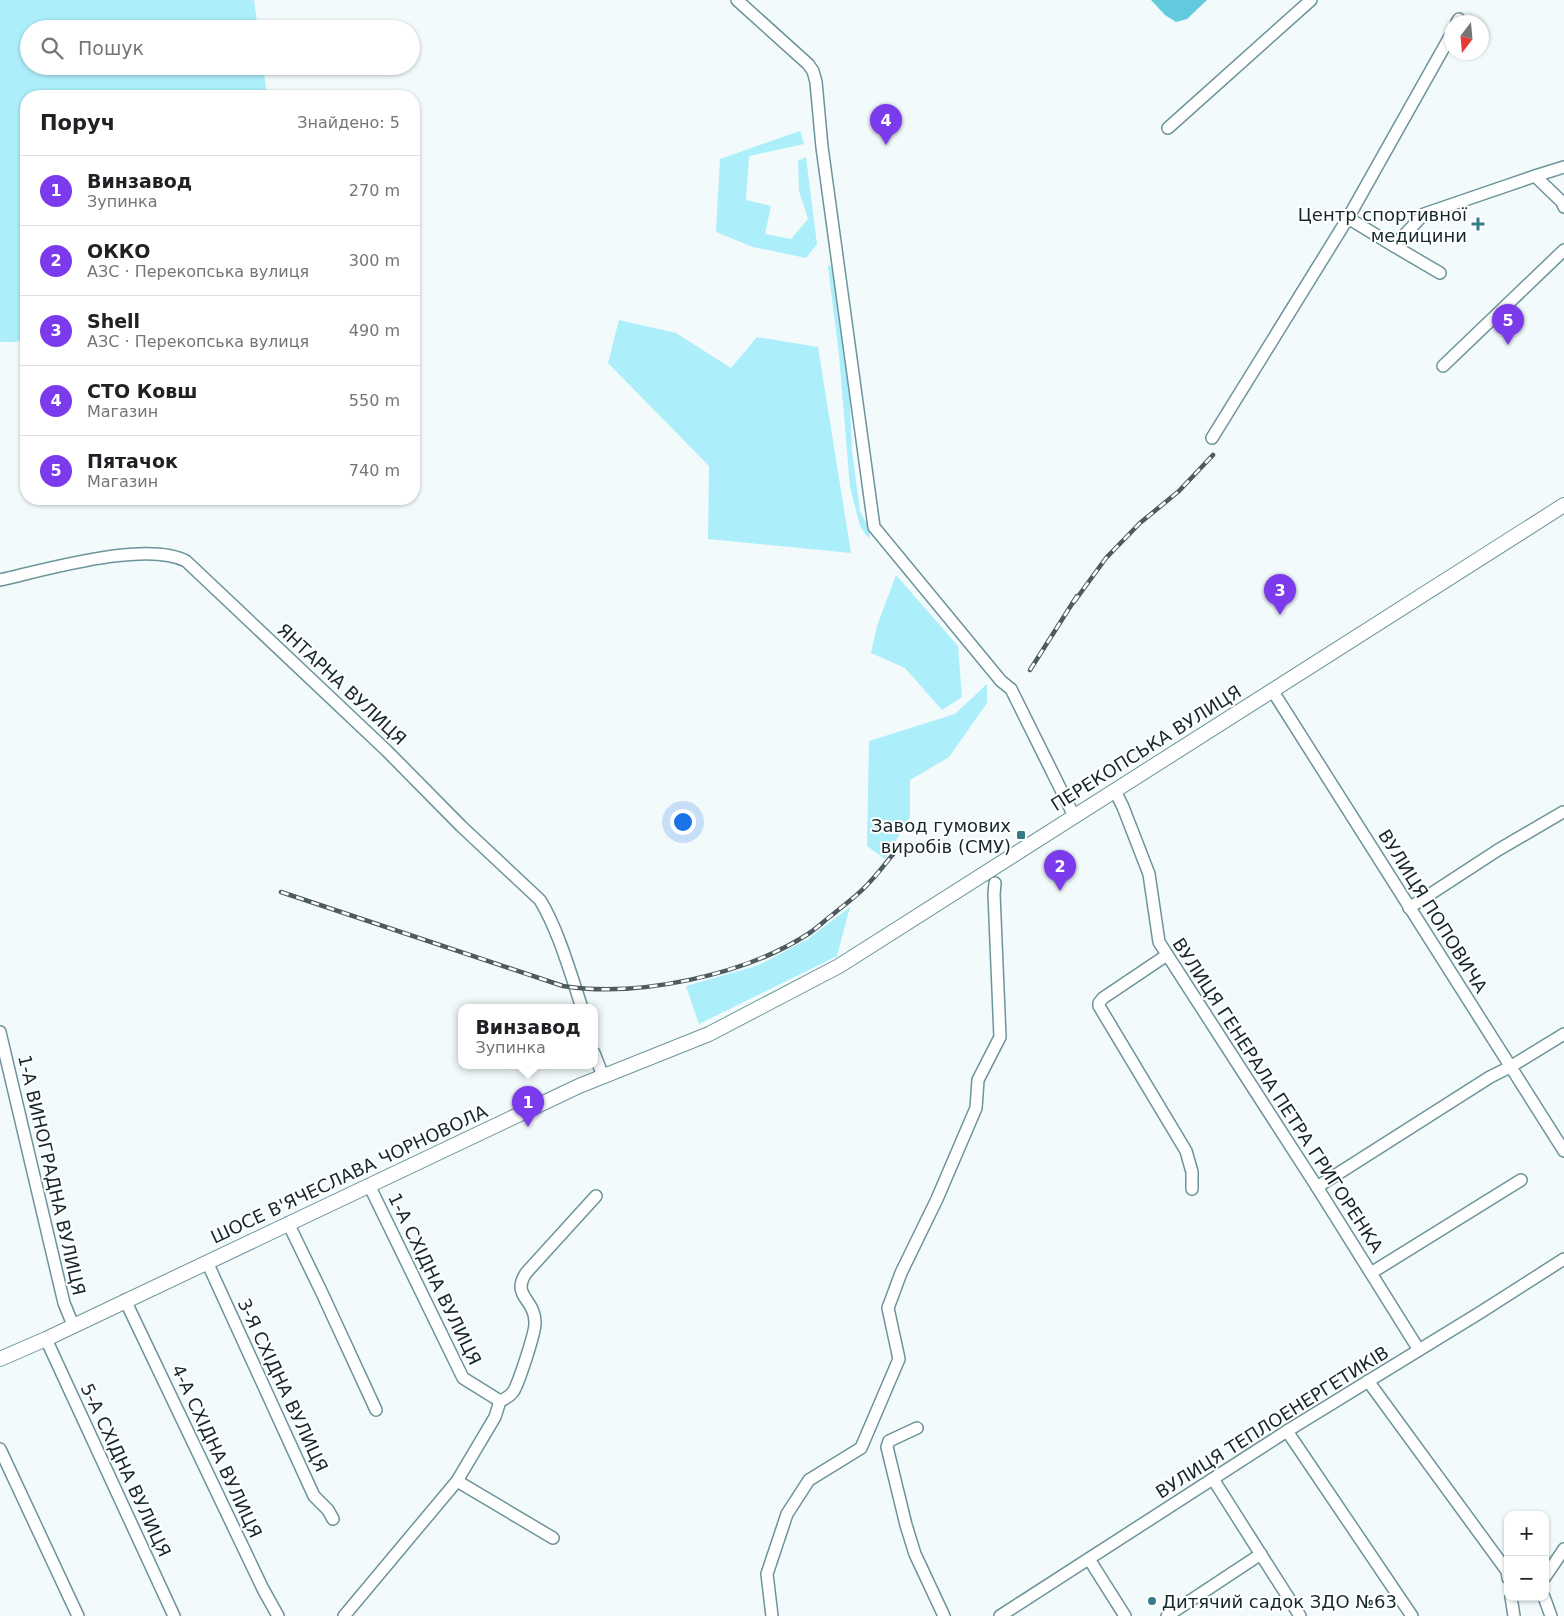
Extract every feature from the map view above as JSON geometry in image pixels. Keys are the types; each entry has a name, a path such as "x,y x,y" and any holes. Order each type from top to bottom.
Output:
{"main road":[{"name":"ПЕРЕКОПСЬКА ВУЛИЦЯ","path":"744,1016 839,966 1564,505"},
{"name":"ШОСЕ В'ЯЧЕСЛАВА ЧОРНОВОЛА","path":"0,1359 603,1076 694,1040 744,1016"}],"street":[{"path":"737,0 808,64 813,71 816,82 822,147 874,528 1002,681 1011,689 1074,816"},
{"path":"1168,128 1311,0"},
{"path":"1212,438 1348,218 1444,47"},
{"path":"1394,246 1424,214 1564,167"},
{"path":"1535,176 1562,202 1564,207"},
{"path":"1348,218 1440,273"},
{"path":"1443,366 1564,250"},
{"name":"ЯНТАРНА ВУЛИЦЯ","path":"0,580 107,556 166,554 177,556 186,561 387,751 461,826 540,900 546,910 581,1004"},
{"name":"ВУЛИЦЯ ПОПОВИЧА","path":"1272,690 1564,1151"},
{"name":"ВУЛИЦЯ ГЕНЕРАЛА ПЕТРА ГРИГОРЕНКА","path":"1114,791 1123,807 1149,874 1158,938 1167,955 1318,1187 1419,1350"},
{"path":"1409,908 1498,850 1563,812"},
{"path":"772,1616 767,1574 787,1514 808,1480 861,1448 899,1359 888,1308 901,1273 936,1200 976,1108 978,1080 1000,1037 995,883"},
{"path":"1167,955 1103,998 1099,1006 1186,1151 1192,1172 1192,1189"},
{"name":"1-А ВИНОГРАДНА ВУЛИЦЯ","path":"0,1032 64,1303 73,1325"},
{"path":"1318,1187 1490,1077 1564,1034"},
{"path":"598,1063 603,1076"},
{"path":"1371,1273 1521,1180"},
{"name":"1-А СХІДНА ВУЛИЦЯ","path":"369,1185 463,1378 500,1400"},
{"path":"344,1616 457,1481 495,1417 500,1400 508,1398 513,1392 518,1382 535,1322 532,1307 521,1292 521,1281 526,1272 596,1196"},
{"path":"288,1223 376,1410"},
{"name":"ВУЛИЦЯ ТЕПЛОЕНЕРГЕТИКІВ","path":"1006,1614 1287,1431 1564,1259"},
{"name":"3-Я СХІДНА ВУЛИЦЯ","path":"207,1262 314,1496 328,1510 333,1519"},
{"name":"4-А СХІДНА ВУЛИЦЯ","path":"126,1300 259,1580 278,1616"},
{"name":"5-А СХІДНА ВУЛИЦЯ","path":"46,1339 174,1616"},
{"path":"1368,1381 1504,1567"},
{"path":"917,1428 889,1441 886,1448 915,1554 944,1616"},
{"path":"1287,1431 1412,1616"},
{"path":"0,1449 78,1616"},
{"path":"1213,1479 1300,1616"},
{"path":"457,1481 553,1538"},
{"path":"1549,1571 1564,1549"},
{"path":"1167,1616 1261,1554"},
{"path":"1089,1559 1125,1616"},
{"path":"1512,1601 1514,1616"},
{"path":"1545,1601 1551,1616"}],"shaded area":[{"path":"0,0 254,0 257,20 20,20 20,75 264,75 266,90 20,90 20,340 16,342 0,342"},
{"path":"1151,0 1207,0 1187,19 1176,22 1165,15"},
{"path":"800,131 804,144 749,156 746,200 771,206 765,234 791,239 808,219 799,191 798,161 806,157 817,244 806,258 753,247 716,232 720,159"},
{"path":"829,264 832,269 849,376 852,451 860,511 869,528 870,538 860,526 850,487"},
{"path":"619,320 676,333 731,368 757,337 818,347 851,553 708,539 709,466 608,363"},
{"path":"896,575 958,646 962,697 942,710 905,668 871,653 877,626"},
{"path":"987,684 987,703 949,757 910,780 910,817 885,859 867,846 869,741 955,714"},
{"path":"850,907 837,956 699,1024 686,986 759,965 808,939"}],"railway":[{"path":"1074,602 1106,558 1140,523 1179,491 1213,455"},
{"path":"1030,670 1077,596"},
{"path":"281,892 563,986 592,989 624,989 656,986 722,972 754,961 782,948 811,932 855,897 894,853"}],"place":[{"name":"СТО Ковш","path":"886,145"},
{"name":"Центр спортивної медицини","path":"1478,224"},
{"name":"Пятачок","path":"1508,345"},
{"name":"Shell","path":"1280,615"},
{"name":"Завод гумових виробів (СМУ)","path":"1021,835"},
{"name":"ОККО","path":"1060,891"},
{"name":"Винзавод","path":"528,1127"},
{"name":"Дитячий садок ЗДО №63","path":"1152,1601"}]}
